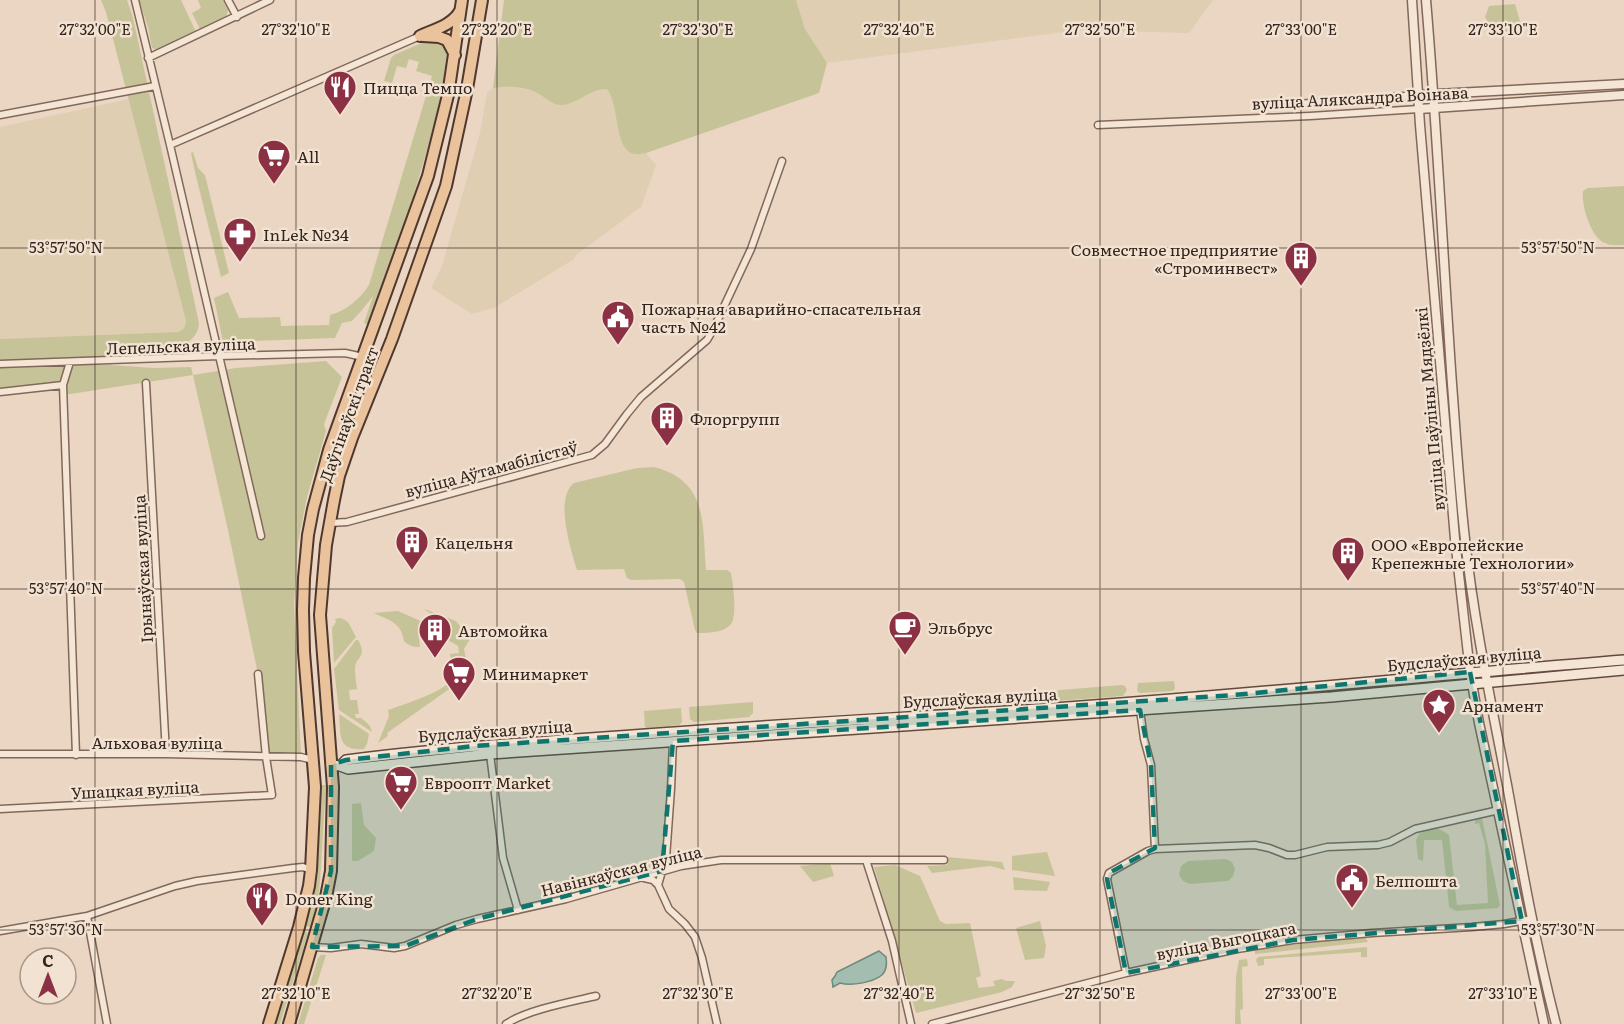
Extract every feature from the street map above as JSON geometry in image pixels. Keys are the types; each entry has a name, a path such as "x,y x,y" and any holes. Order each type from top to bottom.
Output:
{"main road":[{"name":"Даўгінаўскі тракт","path":"289,1024 326,897 331,871 333,787 336,765 320,615 322,575 330,523 339,476 352,438 392,339 446,186 482,0"},
{"name":"Даўгінаўскі тракт","path":"269,1024 299,927 311,870 315,796 303,610 308,536 330,450 428,176 448,95 462,2"},
{"path":"420,36 456,18 462,2"},
{"path":"420,36 447,40 455,55"},
{"path":"363,357 382,363"},
{"path":"304,652 323,651"},
{"name":"Будслаўская вуліца","path":"336,765 346,760 445,748 1121,703 1624,660"},
{"name":"Будслаўская вуліца","path":"336,765 348,768 490,754 1362,694 1624,670"},
{"path":"313,760 336,765"}],"street":[{"path":"135,0 261,536"},
{"path":"228,0 237,17"},
{"path":"148,58 270,0"},
{"name":"вуліца Паўліны Мядзёлкі","path":"1412,0 1455,539 1470,672 1544,1024"},
{"name":"вуліца Паўліны Мядзёлкі","path":"1426,0 1465,538 1486,682 1532,919 1556,1024"},
{"path":"170,145 420,36"},
{"name":"вуліца Аляксандра Воінава","path":"1297,104 1624,84"},
{"path":"0,115 156,86"},
{"name":"вуліца Аляксандра Воінава","path":"1098,125 1298,117 1624,95"},
{"name":"вуліца Аўтамабілістаў","path":"330,523 347,522 592,455 605,444 641,397 707,340 751,249 782,161"},
{"name":"Лепельская вуліца","path":"0,364 345,353 363,357"},
{"path":"70,362 63,385 76,755"},
{"name":"Ірынаўская вуліца","path":"146,383 166,754"},
{"path":"0,392 63,385"},
{"path":"258,674 266,757"},
{"path":"1140,710 1151,765 1155,849"},
{"path":"658,885 666,858 673,741"},
{"name":"Альховая вуліца","path":"0,754 166,754 313,760"},
{"path":"490,754 503,858 518,910"},
{"name":"Ушацкая вуліца","path":"0,809 272,795 266,757"},
{"path":"1126,974 1107,879 1109,873 1148,851 1255,845 1287,855 1295,855 1328,847 1378,845 1390,842 1415,829 1498,810"},
{"path":"666,858 670,864 681,866"},
{"name":"Навінкаўская вуліца","path":"312,947 331,948 361,944 394,948 405,946 477,919 576,896 681,866 721,860 944,860"},
{"path":"866,860 890,935 911,1024"},
{"path":"0,931 87,916 175,886 293,868 303,867 311,870"},
{"path":"644,878 658,885 669,909 695,937 717,1024"},
{"path":"87,916 107,1024"},
{"name":"вуліца Выгоцкага","path":"932,1024 1214,953 1293,940 1482,926 1532,919"},
{"path":"506,1024 516,1018 596,996"}],"highlighted area":[{"path":"1470,672 1522,921 1293,940 1126,973 1107,879 1109,873 1155,848 1151,765 1140,710 673,741 662,871 477,919 405,946 312,947 331,871 331,765 346,760 475,746 1234,695"}],"shaded area":[{"path":"101,0 127,0 133,18 199,323 196,333 182,345 172,348 130,350 129,360 79,363 154,368 191,367 193,375 64,395 63,385 0,392 0,339 177,332 185,325 186,321"},
{"path":"139,0 181,0 196,32 157,50 152,48"},
{"path":"198,0 225,0 229,6 226,18 200,29 192,13 201,8"},
{"path":"504,0 796,0 805,29 827,63 819,93 646,153 634,154 626,149 622,142 611,95 607,89 595,91 565,105 559,105 525,89 493,88"},
{"path":"796,0 1213,0 1189,33 1079,30 827,63 805,29"},
{"path":"1515,4 1523,31 1493,32 1485,17 1489,6"},
{"path":"433,38 449,49 440,100 417,184 369,325 364,323 373,296 352,321 342,323 335,338 223,342 214,298 228,292 239,318 280,317 281,326 329,325 330,315 352,304 369,285 432,76 416,71 419,62 409,59 406,68 397,66 392,83 384,81 394,55"},
{"path":"512,86 532,91 558,105 600,88 607,89 612,95 619,133 626,149 633,154 646,153 656,165 641,207 576,255 574,259 494,308 472,314 431,288 442,266 480,133 487,93 493,88"},
{"path":"129,99 186,321 185,327 177,332 0,339 0,127"},
{"path":"193,152 198,168 205,175 229,273 221,277 194,168 191,153"},
{"path":"1624,186 1624,245 1609,245 1600,240 1591,228 1585,212 1583,191 1588,188"},
{"path":"326,361 342,377 324,424 326,431 307,497 298,543 294,604 301,757 266,757 258,674 193,375 236,368"},
{"path":"654,467 672,474 685,483 694,494 702,521 706,570 727,570 731,573 734,615 730,625 723,630 697,633 684,582 680,579 631,580 627,578 624,569 577,570 566,525 565,500 568,490 574,483 637,468"},
{"path":"424,609 456,621 470,639 464,649 469,675 387,733 388,736 378,743 389,716 388,710 434,693 449,683 452,678 450,654 459,653 458,646 448,640 445,628 440,621"},
{"path":"398,611 427,624 428,629 418,632 420,647 406,643 397,626 374,613"},
{"path":"341,618 348,622 356,637 334,663 332,628 336,622 335,619"},
{"path":"356,640 361,646 362,653 355,668 357,689 349,690 350,700 357,700 359,714 355,714 356,718 361,718 366,722 372,732 339,710 334,669"},
{"path":"1174,681 1175,689 1172,691 1140,693 1137,691 1138,683"},
{"path":"1122,685 1127,690 1123,696 1055,700 1054,693 1060,690"},
{"path":"753,702 753,713 749,717 694,722 690,719 689,707"},
{"path":"681,708 682,722 679,725 645,727 644,711"},
{"path":"339,714 369,734 364,749 355,749 345,745 341,735"},
{"path":"322,785 326,785 320,881 311,927 306,926 317,880"},
{"path":"361,803 364,825 376,838 374,851 358,861 352,861 352,804"},
{"path":"1482,818 1500,905 1498,908 1456,911 1449,907 1442,840 1424,840 1423,861 1418,859 1416,840 1419,834 1434,828 1449,835 1457,905 1488,903 1485,844 1479,823 1475,824 1475,820"},
{"path":"1047,852 1055,876 1012,870 1012,856"},
{"path":"947,857 1002,862 1005,870 990,866 932,873 927,866 947,865"},
{"path":"1226,859 1232,862 1235,869 1228,881 1190,884 1183,881 1179,875 1181,866 1188,861"},
{"path":"830,863 834,876 813,882 800,866"},
{"path":"895,865 920,876 940,921 946,924 970,923 981,976 976,978 979,988 995,986 993,981 1002,979 1015,981 1012,987 1002,992 916,1013 874,867"},
{"path":"1013,877 1050,882 1047,891 1014,890"},
{"path":"1040,921 1046,946 1044,958 1025,960 1016,928"},
{"path":"304,931 308,933 280,1024 275,1024"},
{"path":"1365,937 1368,942 1255,954 1255,949"},
{"path":"1367,947 1367,957 1361,957 1361,952 1264,959 1264,965 1258,966 1256,960 1258,957"},
{"path":"879,951 886,957 886,969 882,975 867,982 840,983 833,987 832,980 837,972"},
{"path":"326,955 304,1024 298,1024 318,958"},
{"path":"1247,959 1248,966 1242,967 1241,1024 1235,1024 1236,977 1239,960"}],"place":[{"name":"Пицца Темпо","path":"340,116"},
{"name":"All","path":"274,185"},
{"name":"InLek №34","path":"240,263"},
{"name":"Совместное предприятие «Строминвест»","path":"1301,287"},
{"name":"Пожарная аварийно-спасательная часть №42","path":"618,346"},
{"name":"Флоргрупп","path":"667,447"},
{"name":"Кацельня","path":"412,571"},
{"name":"ООО «Европейские Крепежные Технологии»","path":"1348,582"},
{"name":"Эльбрус","path":"905,656"},
{"name":"Автомойка","path":"435,659"},
{"name":"Минимаркет","path":"459,702"},
{"name":"Арнамент","path":"1439,734"},
{"name":"Евроопт Market","path":"401,811"},
{"name":"Белпошта","path":"1352,909"},
{"name":"Doner King","path":"262,927"}]}
